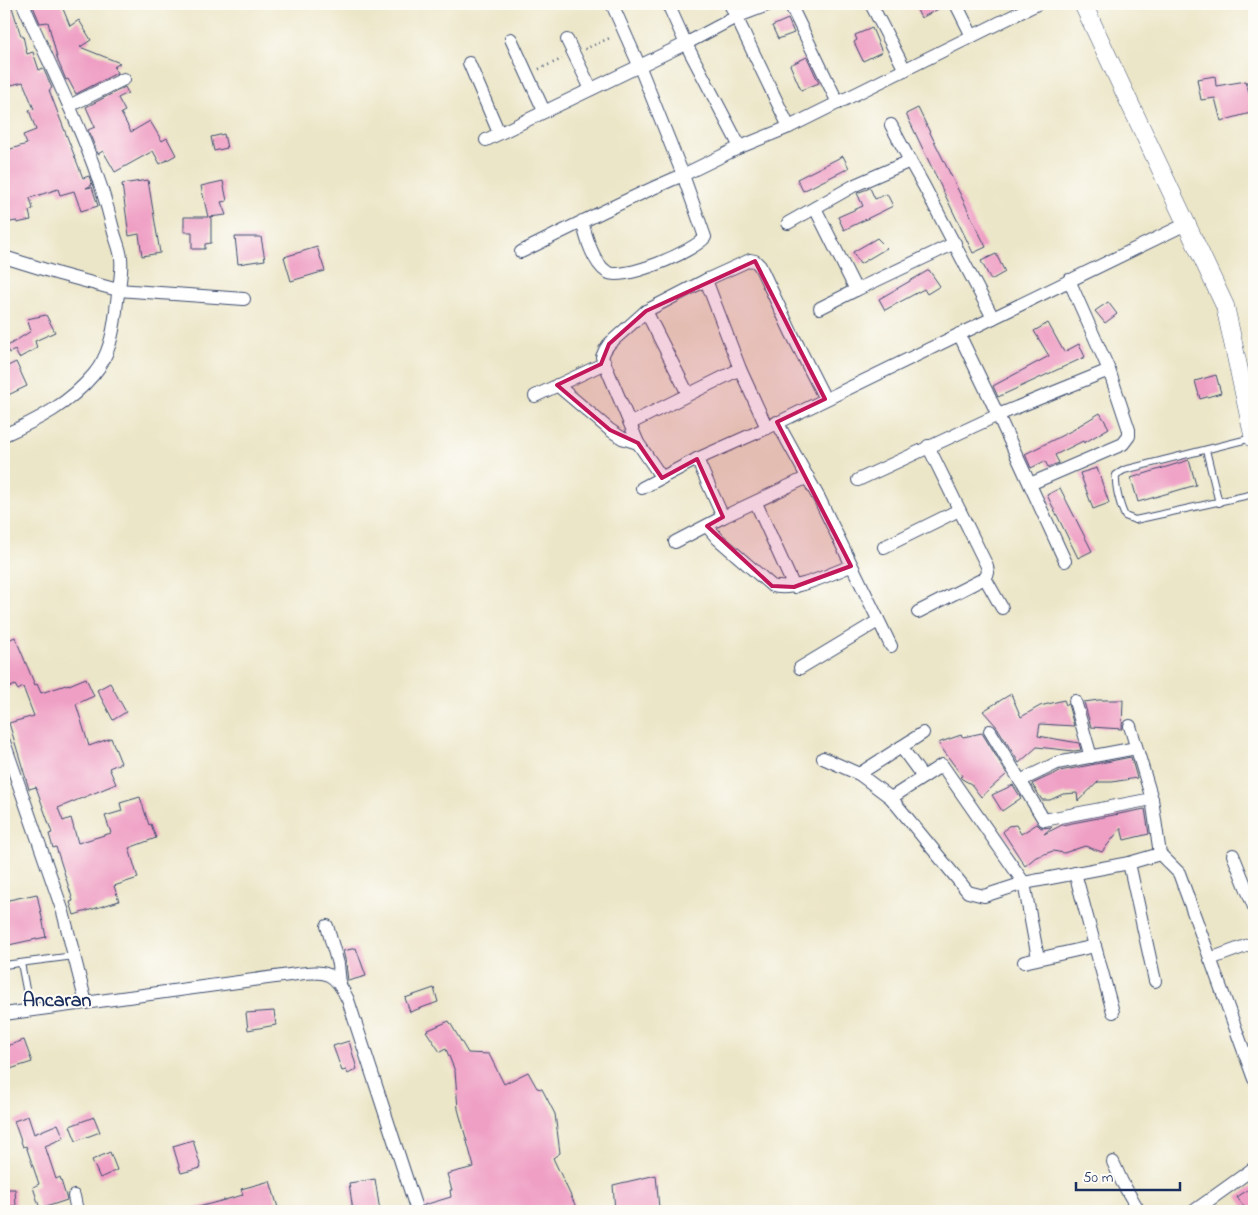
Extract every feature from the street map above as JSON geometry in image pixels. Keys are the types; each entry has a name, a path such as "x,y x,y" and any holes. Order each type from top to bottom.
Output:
{"main road":[{"path":"1083,4 1225,306 1254,438"},
{"path":"1092,22 1094,4"}],"street":[{"path":"4,435 51,412 76,393 94,374 107,353 113,329 121,258 92,160 23,4"},
{"path":"582,221 586,240 600,265 613,275 645,269 697,246 705,237 705,231 683,175 639,65 612,4"},
{"path":"668,4 686,44 740,146"},
{"path":"730,4 789,127"},
{"path":"486,140 686,44 736,17 770,4"},
{"path":"790,4 838,103"},
{"path":"871,4 905,70"},
{"path":"956,4 972,36"},
{"path":"521,252 740,146 789,127 1037,4"},
{"path":"510,38 544,111"},
{"path":"567,40 591,89"},
{"path":"469,63 499,133"},
{"path":"69,106 124,79"},
{"path":"891,124 993,318"},
{"path":"788,223 855,185 910,161"},
{"path":"815,208 856,290"},
{"path":"642,488 697,459 772,425 1186,224"},
{"path":"820,308 955,243"},
{"path":"4,256 59,274 119,286 244,299"},
{"path":"662,478 638,443 631,422 602,357 609,344 646,311 706,280 750,260 755,261 760,266 825,399"},
{"path":"706,280 740,369 772,425 808,477 891,646"},
{"path":"1030,484 1123,444 1129,436 1129,430 1110,370 1069,280"},
{"path":"646,311 688,394"},
{"path":"959,334 1065,561"},
{"path":"535,396 605,363"},
{"path":"631,422 740,369"},
{"path":"858,480 998,415 1110,370"},
{"path":"557,386 610,430 622,438 638,443"},
{"path":"918,612 985,578 988,573 987,566 928,446"},
{"path":"697,459 723,517"},
{"path":"675,542 808,477"},
{"path":"756,503 794,587"},
{"path":"884,547 959,510"},
{"path":"707,526 718,539 772,586 780,588 794,587 851,566"},
{"path":"985,578 1002,608"},
{"path":"800,668 878,621"},
{"path":"1075,701 1091,757"},
{"path":"1130,726 1152,799 1160,854 1179,873 1254,1079"},
{"path":"990,731 1044,820 1152,799"},
{"path":"859,774 923,733"},
{"path":"4,742 63,912 86,1003"},
{"path":"901,747 923,777"},
{"path":"1020,781 1056,764 1136,748"},
{"path":"823,758 859,774 891,798 968,892 984,896 1024,883 1129,863 1160,854"},
{"path":"891,798 942,765 1024,883 1038,958"},
{"path":"1233,854 1254,907"},
{"path":"1129,863 1155,981"},
{"path":"1075,874 1113,1012"},
{"path":"327,926 338,964 340,984 348,1000 417,1211"},
{"path":"1210,959 1254,943"},
{"path":"1024,962 1095,946"},
{"path":"4,1014 314,972 328,974 340,984"},
{"path":"1113,1162 1139,1211"},
{"path":"1194,1211 1254,1168"},
{"path":"74,1196 76,1211"}],"lane":[{"path":"1254,438 1119,472 1116,476 1125,516 1136,520 1254,494"},
{"path":"1206,450 1219,503"},
{"path":"4,965 74,956"},
{"path":"21,963 30,1010"}],"highlighted area":[{"path":"755,261 825,399 777,422 851,566 794,587 772,586 707,526 723,517 697,459 662,478 638,443 610,430 557,385 601,364 609,344 646,311"}],"building":[{"path":"4,4 11,4 21,36 23,36 27,54 33,52 39,70 43,68 52,88 49,90 83,178 89,176 92,185 86,188 92,187 98,206 81,211 74,191 60,195 58,189 30,198 33,209 29,211 31,220 4,223 4,176 9,175 4,159 4,151 27,144 23,135 36,130 29,110 34,109 23,82 4,87"},
{"path":"32,4 61,4 70,26 79,20 91,40 80,47 120,63 114,67 117,73 76,94 68,79 66,80 58,61 48,22 40,23"},
{"path":"914,4 948,4 921,18"},
{"path":"788,19 794,33 778,39 772,26"},
{"path":"872,28 882,52 863,61 854,42 857,40 855,35"},
{"path":"807,57 819,83 801,90 790,65"},
{"path":"1215,76 1216,86 1246,81 1254,112 1221,121 1215,98 1201,100 1197,79"},
{"path":"125,87 128,93 118,98 125,111 121,113 131,132 150,121 162,141 167,138 176,155 160,164 153,151 115,172 103,151 98,154 88,130 95,127 86,107"},
{"path":"918,108 986,247 973,253 906,114"},
{"path":"224,134 227,148 214,151 211,137"},
{"path":"843,156 849,168 803,191 797,179"},
{"path":"148,180 160,253 142,256 139,234 129,236 122,184"},
{"path":"223,181 227,201 221,202 226,215 209,217 211,217 211,243 205,244 205,249 192,249 192,232 184,232 184,217 208,217 201,186"},
{"path":"870,188 875,199 887,194 893,206 844,230 838,217 863,206 857,193"},
{"path":"235,237 261,237 265,260 238,264"},
{"path":"877,238 887,248 860,264 853,252"},
{"path":"317,247 325,271 291,281 284,257"},
{"path":"996,254 1005,272 991,280 981,261"},
{"path":"929,270 940,286 927,294 924,289 885,310 879,299"},
{"path":"1108,302 1117,314 1105,323 1095,311"},
{"path":"46,315 55,332 35,341 37,348 19,358 15,350 9,353 6,347 31,331 27,319"},
{"path":"1048,323 1064,352 1079,344 1085,357 998,397 993,386 1049,356 1034,331"},
{"path":"16,362 27,386 4,397 4,368"},
{"path":"1216,375 1221,393 1200,399 1195,381"},
{"path":"1100,413 1109,428 1084,443 1083,441 1055,455 1059,463 1048,467 1045,461 1031,468 1025,454 1075,429"},
{"path":"1189,460 1196,485 1138,502 1131,478"},
{"path":"1097,468 1109,503 1093,509 1080,473"},
{"path":"1060,488 1092,551 1078,558 1047,495"},
{"path":"15,637 35,685 37,684 41,693 86,678 94,696 76,704 89,746 111,738 121,763 109,768 116,784 58,808 63,821 71,818 78,843 111,833 105,816 122,811 120,803 140,797 149,825 151,824 156,838 129,848 138,878 114,886 119,901 74,915 70,902 73,901 70,891 56,847 53,848 49,834 52,833 36,787 29,789 9,723 34,716 23,687 18,690 15,685 4,690 4,642"},
{"path":"110,683 126,712 113,720 97,690"},
{"path":"1011,694 1021,717 1040,706 1064,700 1066,705 1068,704 1074,726 1040,724 1038,736 1079,743 1081,750 1037,747 1019,763 997,727 983,711"},
{"path":"1123,700 1122,729 1091,727 1084,702"},
{"path":"982,733 1007,774 981,797 971,784 960,777 962,776 938,743 961,735 963,737"},
{"path":"1131,757 1137,778 1098,782 1078,801 1077,793 1063,794 1050,800 1042,800 1032,784 1060,771"},
{"path":"1013,785 1021,798 1002,811 992,795"},
{"path":"1145,809 1149,834 1124,840 1121,828 1102,852 1085,846 1064,853 1053,851 1036,857 1025,866 1003,832 1008,826 1016,825 1021,834 1037,824 1041,828 1052,827 1044,834 1062,825"},
{"path":"37,894 46,937 4,946 4,901"},
{"path":"356,948 366,976 348,981 343,951"},
{"path":"434,988 438,1002 410,1012 405,998"},
{"path":"274,1011 276,1025 248,1030 246,1013"},
{"path":"449,1021 468,1053 489,1054 504,1084 528,1072 537,1088 542,1089 555,1114 560,1153 553,1158 578,1211 425,1211 424,1205 451,1197 450,1190 452,1190 447,1174 474,1167 458,1109 455,1071 446,1049 440,1052 426,1031"},
{"path":"24,1040 32,1062 4,1071 4,1047"},
{"path":"349,1041 357,1069 348,1074 346,1070 342,1071 333,1046"},
{"path":"28,1116 34,1134 58,1124 64,1138 45,1146 56,1179 60,1177 67,1200 40,1209 33,1187 39,1184 26,1146 23,1147 14,1121"},
{"path":"94,1117 100,1132 76,1141 70,1126"},
{"path":"193,1140 201,1168 181,1173 173,1146"},
{"path":"110,1152 117,1170 100,1178 92,1160"},
{"path":"656,1175 659,1208 648,1211 615,1211 613,1185"},
{"path":"375,1179 380,1211 353,1211 349,1183"},
{"path":"270,1181 279,1211 196,1211 195,1208 243,1195 241,1189"},
{"path":"1254,1186 1254,1206 1247,1211 1237,1197"},
{"path":"4,1189 15,1189 16,1206 4,1206"}],"district":[{"name":"Ancaran","path":"57,999"}]}
